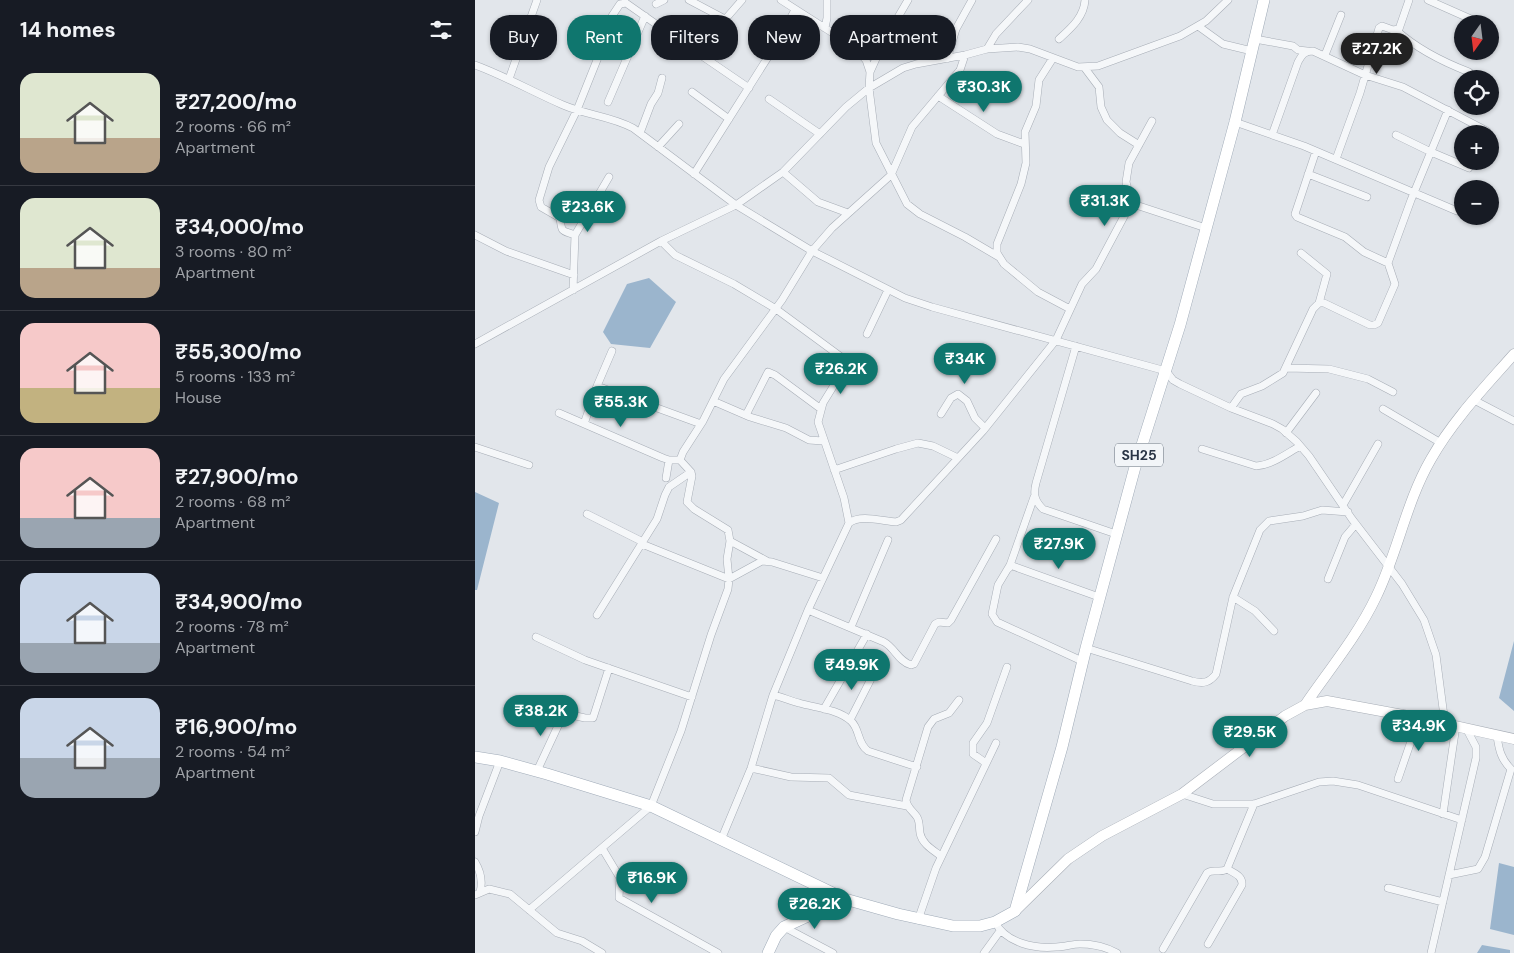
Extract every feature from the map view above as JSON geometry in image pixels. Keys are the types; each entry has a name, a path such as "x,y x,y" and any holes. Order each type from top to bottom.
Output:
{"main road":[{"name":"SH25","path":"1015,911 1062,746 1085,648 1116,534 1166,371 1235,122 1264,0"},
{"path":"1305,704 1365,618 1376,597 1410,503 1430,460 1474,400 1514,354"},
{"path":"475,757 500,761 537,771 651,806 845,899 918,920 953,926 997,927 1068,859 1102,836 1182,794 1285,716 1305,704 1327,701 1419,718 1514,739"},
{"path":"767,953 784,926 845,899"}],"street":[{"path":"509,79 537,0"},
{"path":"656,4 664,0"},
{"path":"689,0 719,15"},
{"path":"728,15 742,0"},
{"path":"781,0 862,53 870,72 869,88 875,143 907,204 913,210 999,257 1038,292 1070,309"},
{"path":"825,28 827,0"},
{"path":"870,72 883,43 908,0"},
{"path":"956,29 972,0"},
{"path":"987,49 996,34 1028,0"},
{"path":"1059,38 1077,22 1085,0"},
{"path":"956,57 987,49 1018,47 1029,49 1078,67 1098,66 1181,36 1206,21 1228,0"},
{"path":"1396,30 1399,30 1409,0"},
{"path":"1428,0 1462,15"},
{"path":"575,235 563,231 560,226 560,218 541,207 539,200 549,167 577,110 605,40 612,16 620,4 626,3 651,20"},
{"path":"694,174 775,46 795,10"},
{"path":"1325,55 1341,15"},
{"path":"608,102 645,16"},
{"path":"1198,26 1223,44 1252,52"},
{"path":"1336,159 1380,27 1384,26 1396,30 1405,39 1427,52 1465,70"},
{"path":"1255,39 1293,46 1298,50 1313,51 1325,55 1365,75 1403,87 1476,125"},
{"path":"1272,135 1298,62 1307,51"},
{"path":"681,460 683,452 701,424 724,379 776,308 812,251 847,213 891,175 912,127 960,70 965,55"},
{"path":"999,257 997,244 1023,179 1026,163 1025,132 1037,101 1039,80 1053,58"},
{"path":"708,60 749,88"},
{"path":"475,344 661,241 736,205 783,172 846,107 869,88 903,68 941,60"},
{"path":"475,65 509,79 564,106 617,121 640,134 736,205 812,251 888,290 918,303 1166,371 1173,380 1180,384 1231,408 1273,424 1287,433 1309,456 1356,524 1403,584 1418,608 1437,656 1445,724"},
{"path":"1084,68 1099,87 1102,112 1107,120 1120,133 1139,144"},
{"path":"640,134 651,104 659,93 662,78"},
{"path":"692,92 729,119"},
{"path":"938,96 997,134 1024,144"},
{"path":"769,99 820,134"},
{"path":"1319,302 1370,325 1378,323 1395,284 1388,264 1448,110"},
{"path":"1132,205 1126,188 1129,163 1151,121"},
{"path":"1235,122 1336,159 1454,210"},
{"path":"658,147 679,124"},
{"path":"1396,135 1454,162"},
{"path":"1316,151 1295,209 1295,214 1297,217 1345,237 1364,252 1388,264"},
{"path":"783,172 817,202 847,213"},
{"path":"1308,174 1367,197"},
{"path":"573,290 575,235 609,177"},
{"path":"1132,205 1206,228"},
{"path":"721,840 751,768 773,694 808,610 849,523 853,519 896,522 901,520 985,428 1056,340 1082,284 1096,269 1124,214 1132,205"},
{"path":"475,235 506,251 573,275"},
{"path":"661,241 675,255 734,284 776,308 844,359 844,369 821,409 818,422 846,508 849,523"},
{"path":"1231,408 1241,394 1262,386 1278,376 1286,368 1313,309 1319,302 1327,274 1301,253"},
{"path":"867,334 888,290"},
{"path":"1006,577 1034,498 1036,483 1076,346"},
{"path":"584,424 612,351"},
{"path":"1286,368 1329,369 1368,379 1393,392"},
{"path":"746,416 768,372 771,372 821,409"},
{"path":"597,386 701,424"},
{"path":"1287,433 1316,393"},
{"path":"941,414 951,398 958,394 967,401 975,418 985,428"},
{"path":"1474,400 1514,421"},
{"path":"713,401 746,416 786,428 809,440 823,441"},
{"path":"1383,409 1441,443"},
{"path":"559,413 669,460 681,460"},
{"path":"834,470 896,449 918,444 933,446 958,458"},
{"path":"1343,505 1378,444"},
{"path":"1202,449 1256,466 1272,462 1300,446"},
{"path":"475,447 529,465"},
{"path":"666,478 669,460"},
{"path":"529,910 651,806 681,731 728,588 727,559 730,541 728,530 694,510 687,502 692,476 681,460"},
{"path":"597,615 660,515 669,487 691,472"},
{"path":"1034,498 1043,509 1116,534"},
{"path":"1085,648 1192,681 1205,683 1211,680 1217,668 1233,597 1260,530 1269,521 1303,516 1322,510 1348,512"},
{"path":"587,514 642,543 729,579"},
{"path":"1328,579 1345,536 1356,524"},
{"path":"808,610 888,644 905,663 914,664 935,624 939,622 949,623 951,620 996,539"},
{"path":"851,627 888,540"},
{"path":"730,541 767,561 823,578"},
{"path":"729,579 757,562 767,561"},
{"path":"1011,565 1099,597"},
{"path":"1011,565 998,585 992,614 997,622 1082,661"},
{"path":"1233,597 1255,611 1274,631"},
{"path":"824,709 867,634"},
{"path":"536,637 585,660 692,697"},
{"path":"986,763 976,758 973,754 973,743 987,723 1007,667"},
{"path":"523,704 585,718 593,718 609,668"},
{"path":"850,720 874,674"},
{"path":"773,694 824,709 850,720 854,724 861,745 868,751 917,767"},
{"path":"941,856 925,843 920,833 920,824 917,817 907,806 906,800 928,727 931,722 949,713 959,700"},
{"path":"537,771 564,713"},
{"path":"1398,779 1419,718"},
{"path":"1443,814 1461,727"},
{"path":"1431,953 1477,752 1473,740 1461,727"},
{"path":"1449,875 1478,869 1482,864 1512,768 1505,764 1499,750 1497,736"},
{"path":"918,920 941,856 996,743"},
{"path":"475,832 479,816 500,761"},
{"path":"751,768 791,777 829,778 849,795 907,806"},
{"path":"1182,794 1213,804 1254,804 1319,782 1333,781 1358,785 1462,820"},
{"path":"1163,950 1207,872 1213,870 1221,872 1227,869 1254,804"},
{"path":"602,848 620,878 619,898 718,953"},
{"path":"475,862 481,876 482,885 478,893"},
{"path":"1208,944 1241,885 1242,880 1240,877 1227,869"},
{"path":"1388,888 1443,902"},
{"path":"478,893 489,889 510,894 557,933 582,941 602,953"},
{"path":"784,926 833,953"},
{"path":"984,953 997,927 1010,938 1033,949 1078,944 1108,948 1117,953"}],"water":[{"path":"649,278 676,302 650,348 611,344 603,332 627,284"},
{"path":"475,492 499,503 477,590 475,590"},
{"path":"1514,641 1514,711 1499,698"},
{"path":"1499,863 1514,867 1514,935 1490,929"},
{"path":"1482,945 1510,950 1510,953 1477,953"}]}
